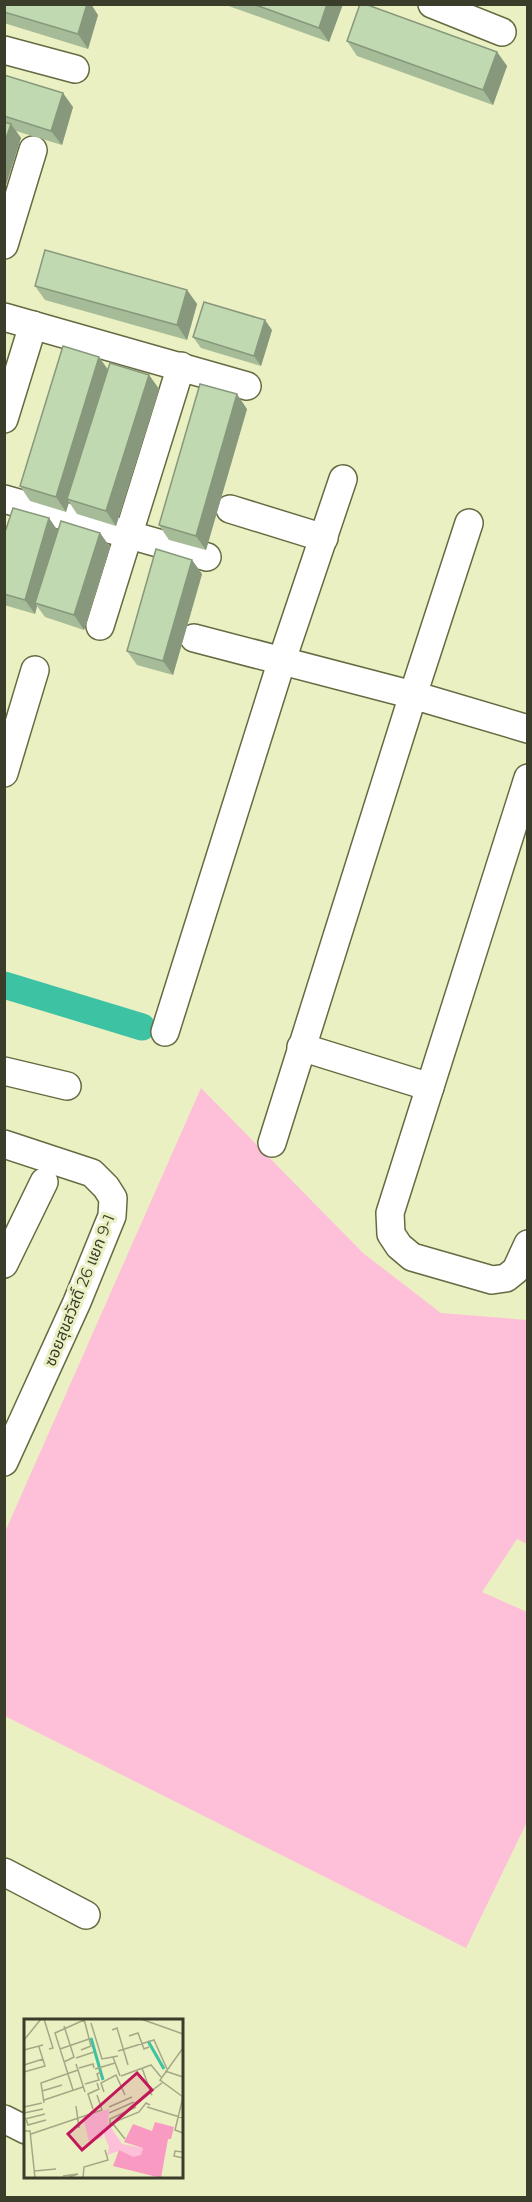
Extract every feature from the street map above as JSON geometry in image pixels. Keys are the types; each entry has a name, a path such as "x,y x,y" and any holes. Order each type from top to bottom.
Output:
{"street":[{"path":"432,4 502,32"},
{"path":"4,50 75,69"},
{"path":"4,245 33,150"},
{"path":"4,317 247,386"},
{"path":"4,419 33,325"},
{"path":"100,626 181,366"},
{"path":"165,1032 282,660 343,479"},
{"path":"4,499 207,557"},
{"path":"230,509 324,538"},
{"path":"272,1143 469,523"},
{"path":"194,638 413,695 528,729"},
{"path":"4,772 36,670"},
{"path":"528,778 390,1213 392,1234 399,1246 412,1257 492,1280 506,1278 516,1270 528,1244"},
{"path":"301,1047 430,1087"},
{"path":"4,1071 67,1086"},
{"name":"ซอยสุขสวัสดิ์ 26 แยก 9-1","path":"4,1144 92,1173 113,1198 112,1215 77,1302 4,1462"},
{"path":"4,1264 44,1182"},
{"path":"4,1872 86,1915"},
{"path":"4,2119 24,2129"}],"shaded area":[{"path":"201,1088 363,1253 441,1313 527,1320 527,1544 517,1539 482,1592 527,1612 527,1822 466,1948 5,1716 5,1532"}],"building":[{"path":"4,4 87,4 78,34 4,12"},
{"path":"253,4 327,4 319,28"},
{"path":"360,4 497,52 483,90 347,41"},
{"path":"4,75 63,93 51,131 4,116"},
{"path":"4,122 11,124 4,144"},
{"path":"45,250 187,290 177,325 35,286"},
{"path":"204,302 265,320 254,356 193,337"},
{"path":"63,346 99,357 56,497 20,486"},
{"path":"110,363 149,375 106,511 67,499"},
{"path":"200,384 237,394 196,536 159,525"},
{"path":"13,508 49,518 25,600 4,594 4,535"},
{"path":"61,521 100,533 74,615 35,603"},
{"path":"156,549 192,560 163,661 127,651"}],"waterway":[{"path":"4,985 142,1027"}]}
